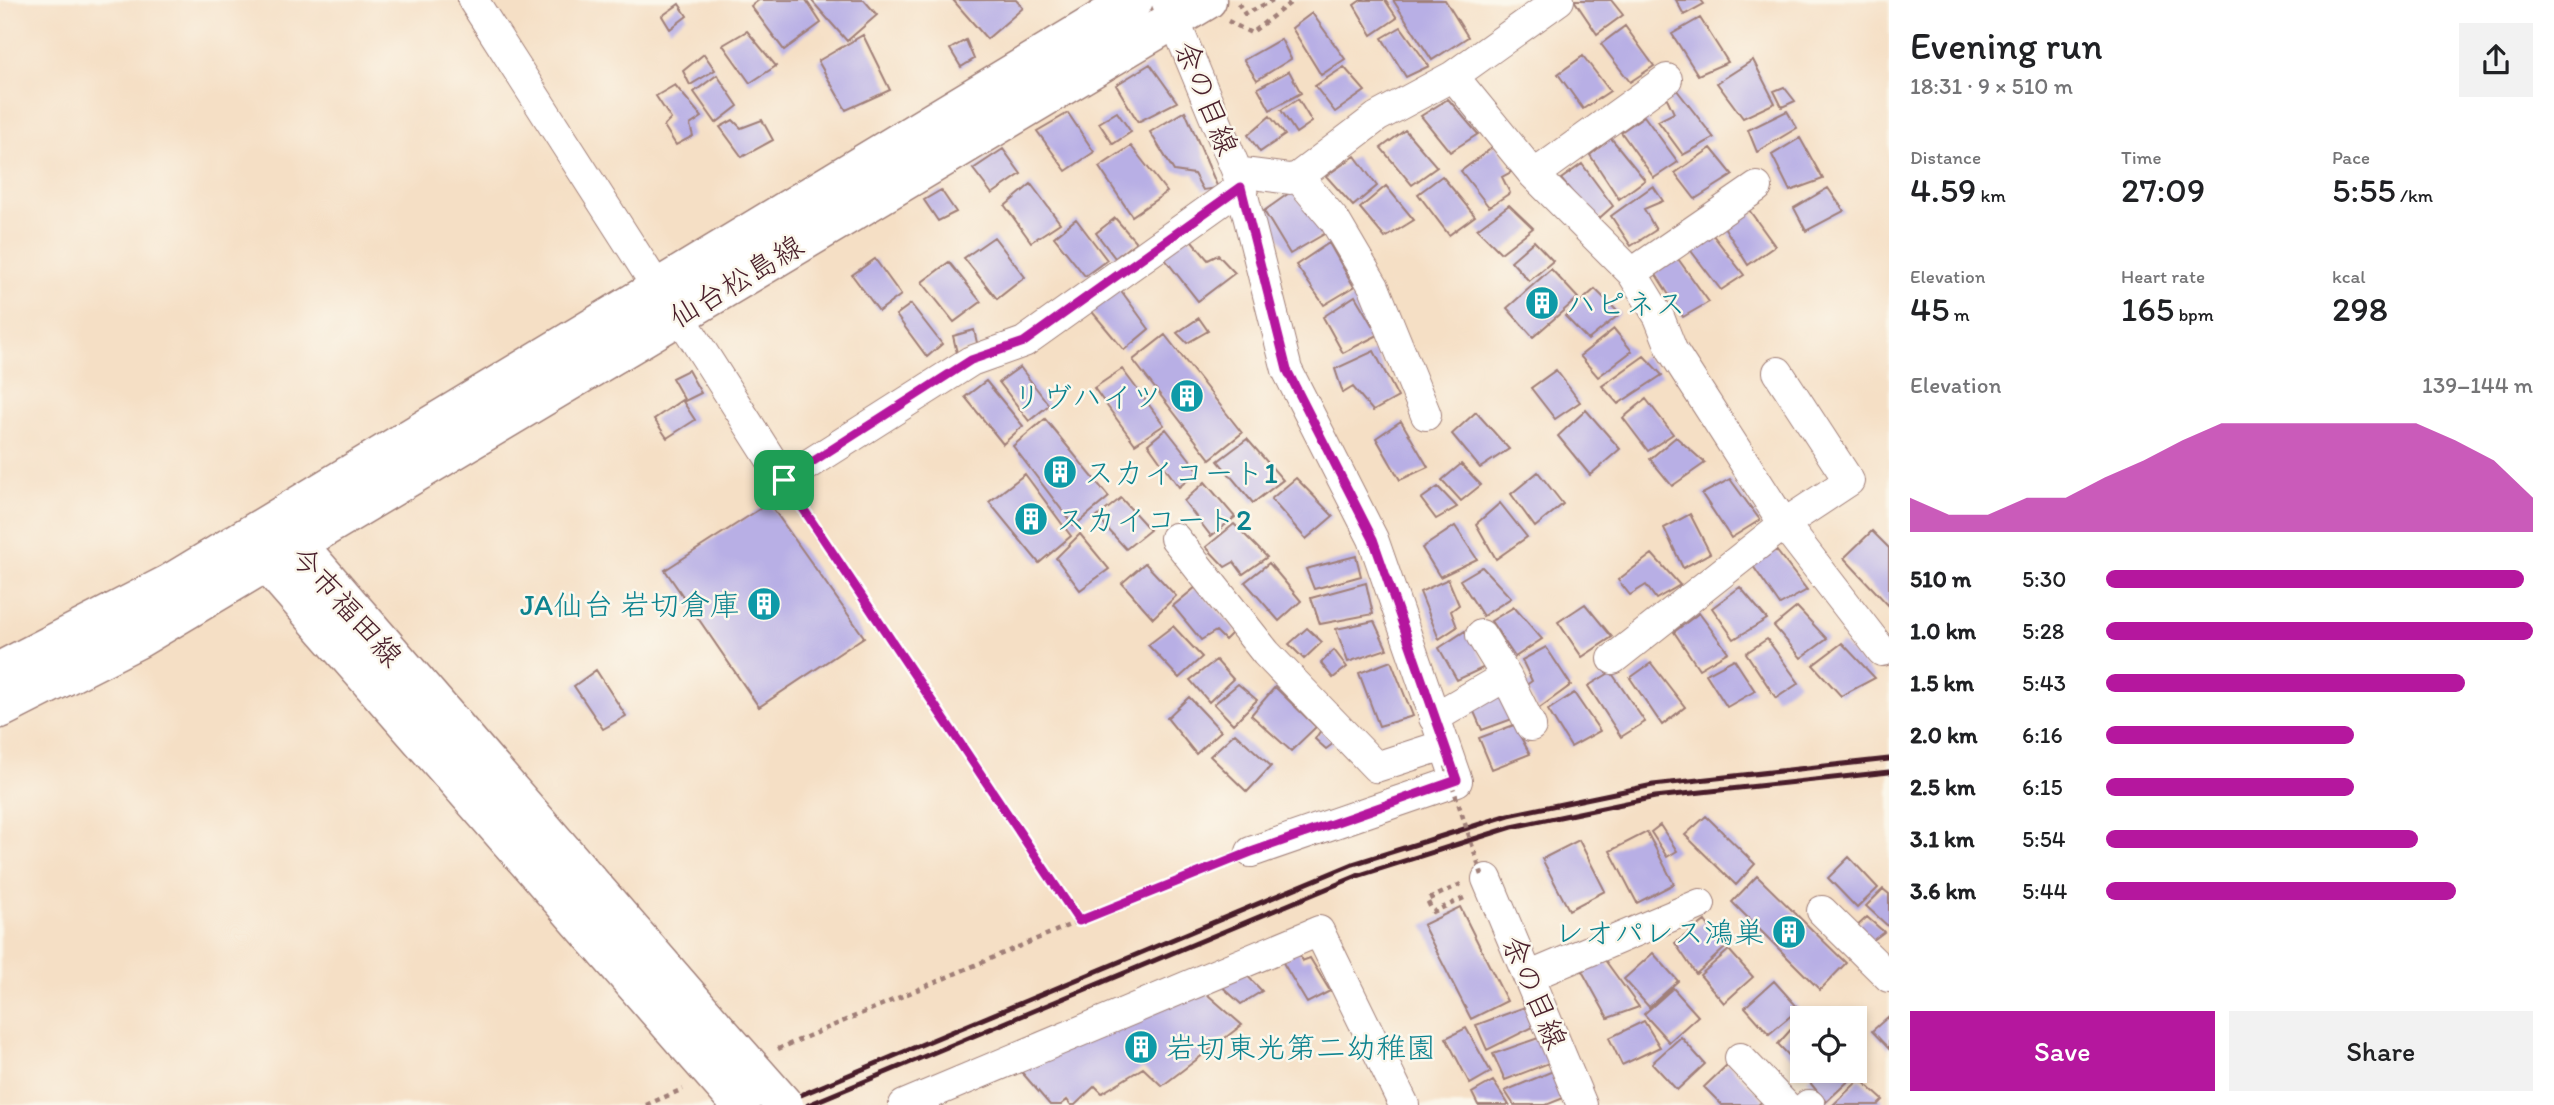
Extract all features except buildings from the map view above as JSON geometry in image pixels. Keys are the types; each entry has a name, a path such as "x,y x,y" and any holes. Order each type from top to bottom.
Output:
{"main road":[{"name":"仙台松島線","path":"275,545 668,301 1134,0"},
{"name":"仙台松島線","path":"668,301 1170,9 1214,9"},
{"path":"0,671 169,584 275,545"},
{"path":"0,709 120,649 275,545"},
{"name":"今市福田線","path":"275,545 701,1035 785,1105"},
{"name":"今市福田線","path":"701,1035 741,1105"}],"street":[{"path":"473,0 784,480 971,360 1024,342 1239,180 1298,177 1377,117 1453,76 1559,0"},
{"name":"余の目線","path":"1170,9 1239,180 1287,370 1373,539 1441,743 1457,780 1251,852"},
{"path":"1453,76 1534,175 1632,273 1659,317 1672,350 1784,524 1882,651"},
{"path":"1534,175 1667,79"},
{"path":"1298,177 1335,221 1374,287 1426,415"},
{"path":"1632,273 1758,188"},
{"path":"1613,659 1784,524 1849,481 1778,372"},
{"path":"1175,538 1266,653 1376,766 1441,743 1506,676"},
{"path":"1481,635 1506,676 1531,726"},
{"name":"余の目線","path":"1489,883 1582,1105"},
{"path":"1528,976 1700,904"},
{"path":"1822,911 1889,977"},
{"path":"904,1105 1319,931 1404,1105"},
{"path":"1740,1058 1785,1105"}],"path":[{"path":"1245,14 1273,0"},
{"path":"1214,9 1251,33 1294,0"},
{"path":"784,480 1079,921"},
{"path":"1441,743 1482,875 1427,900 1433,912 1489,883"},
{"path":"773,1051 1079,921 1251,852"},
{"path":"646,1105 684,1089"}],"railway":[{"path":"777,1105 1353,864 1509,815 1653,785 1889,759"},
{"path":"808,1105 1357,876 1512,827 1655,797 1889,772"}],"place":[{"name":"ハピネス","path":"1542,303"},
{"name":"リヴハイツ","path":"1187,396"},
{"name":"スカイコート1","path":"1060,472"},
{"name":"スカイコート2","path":"1031,519"},
{"name":"JA仙台 岩切倉庫","path":"764,604"},
{"name":"レオパレス鴻巣","path":"1789,932"},
{"name":"岩切東光第二幼稚園","path":"1141,1047"}],"route":[{"path":"1241,187 1287,370 1373,539 1457,780 1251,852 1079,921 784,480 971,360 1024,342 1241,187"}]}
